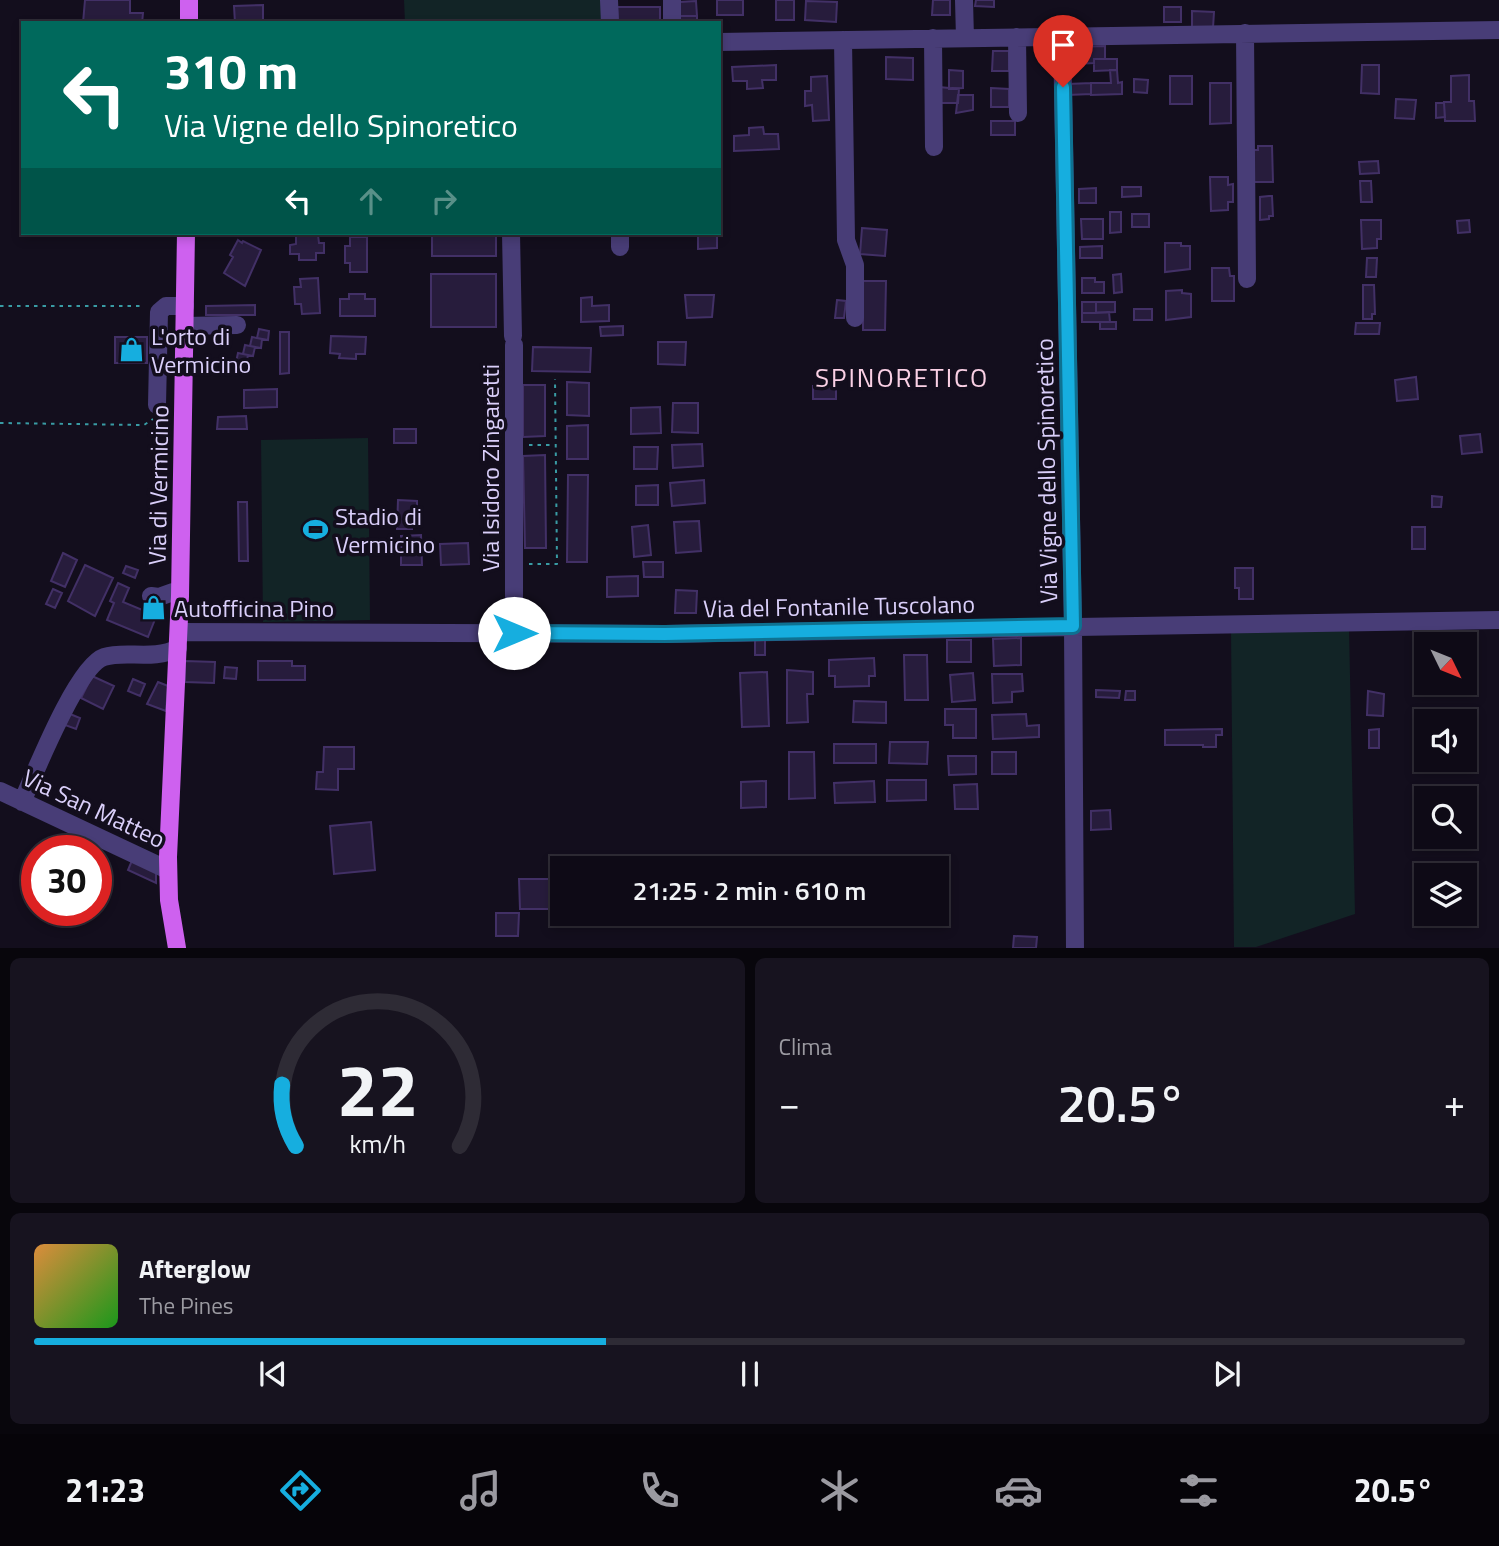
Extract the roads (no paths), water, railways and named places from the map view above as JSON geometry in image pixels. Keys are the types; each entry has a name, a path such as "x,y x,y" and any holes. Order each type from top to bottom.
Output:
{"main road":[{"path":"189,0 189,21"},
{"name":"Via di Vermicino","path":"177,947 168,870 178,640 186,235"}],"street":[{"path":"609,0 610,21"},
{"path":"672,0 672,21"},
{"path":"964,0 965,38"},
{"path":"721,42 1499,30"},
{"path":"1245,33 1247,279"},
{"name":"Via Vigne dello Spinoretico","path":"1062,36 1073,626 1075,947"},
{"path":"1017,37 1018,113"},
{"path":"933,38 934,147"},
{"path":"843,40 846,240 855,264 855,318"},
{"name":"Via Isidoro Zingaretti","path":"511,235 514,340 514,633"},
{"path":"157,405 158,315 166,306 185,306"},
{"path":"185,326 237,325"},
{"path":"151,596 159,597 173,592"},
{"name":"Via del Fontanile Tuscolano","path":"22,802 73,692 93,663 107,657 164,653 178,640 214,624 514,633 665,634 1499,620"},
{"name":"Via San Matteo","path":"0,791 168,870"}],"place":[{"name":"L'orto di Vermicino","path":"131,350"},
{"name":"Stadio di Vermicino","path":"315,530"},
{"name":"Autofficina Pino","path":"154,608"}],"district":[{"name":"SPINORETICO","path":"902,377"}]}
